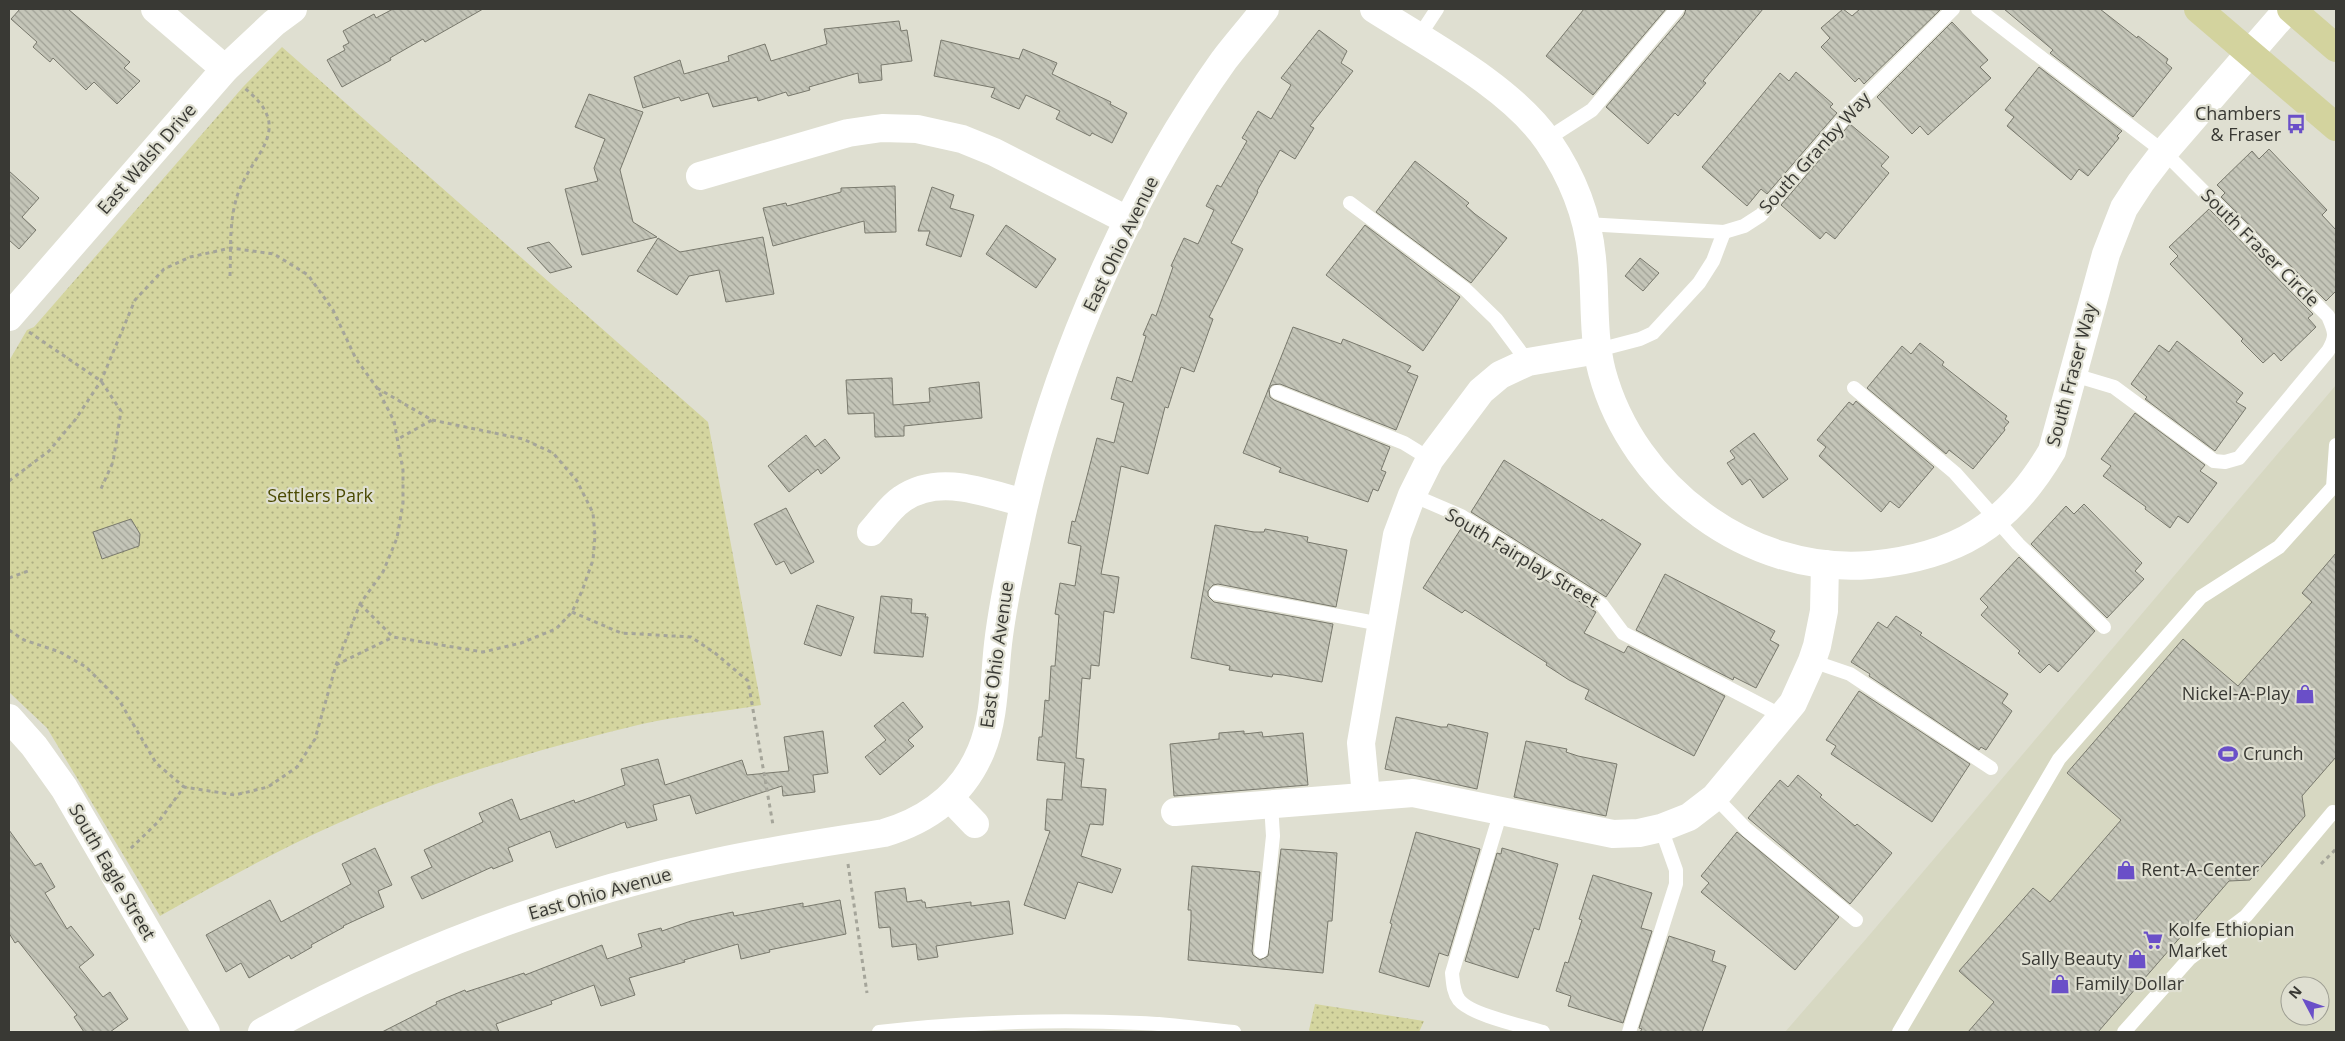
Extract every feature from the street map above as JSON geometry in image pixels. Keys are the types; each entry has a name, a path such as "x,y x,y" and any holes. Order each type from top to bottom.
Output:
{"main road":[{"path":"2198,9 2336,127"},
{"path":"2289,9 2336,48"}],"street":[{"path":"155,9 234,78"},
{"name":"East Walsh Drive","path":"14,318 234,78 274,23 293,9"},
{"name":"East Ohio Avenue","path":"262,1032 378,974 460,939 544,909 630,883 716,862 884,833 905,827 931,813 950,798 968,776 982,750 989,723 998,642 1009,574 1024,502 1042,437 1064,372 1089,308 1129,221 1170,144 1196,101 1225,59 1265,9"},
{"name":"South Fraser Way","path":"1374,9 1494,87 1523,112 1547,140 1567,172 1578,195 1592,257 1594,333 1602,374 1617,412 1637,448 1653,470 1682,500 1715,525 1751,544 1790,558 1825,564 1858,566 1899,562 1938,552 1967,540 1996,520 2016,502 2036,478 2052,452 2100,272 2113,233 2124,208 2164,152 2248,52 2289,9"},
{"path":"700,176 848,133 882,128 917,129 962,139 994,152 1129,221"},
{"path":"1366,796 1361,743 1397,535 1412,495 1430,459 1481,391 1500,375 1528,362 1598,350"},
{"path":"871,532 903,498 924,488 945,485 961,487 1024,502"},
{"path":"1175,812 1413,792 1612,834 1639,833 1661,828 1689,817 1715,797 1793,703 1812,662 1824,611 1825,564"},
{"name":"South Eagle Street","path":"9,718 34,746 64,788 206,1032"},
{"path":"950,798 975,824"}],"lane":[{"path":"1418,38 1437,9"},
{"path":"1547,140 1592,110 1677,9"},
{"name":"South Granby Way","path":"1586,224 1724,232 1744,226 1761,215 1853,108 1953,9"},
{"path":"1978,9 2164,152"},
{"name":"South Fraser Circle","path":"2074,375 2114,387 2214,461 2226,462 2239,458 2328,351 2335,340 2334,330 2328,316 2164,152"},
{"path":"1350,203 1465,289 1496,319 1528,362"},
{"path":"1598,350 1640,339 1653,333 1699,283 1713,261 1724,232"},
{"path":"1854,388 1955,473 2018,544 2104,627"},
{"path":"1277,392 1404,442 1430,459"},
{"path":"1899,1032 2059,760 2201,597 2279,547 2333,487 2336,445"},
{"name":"South Fairplay Street","path":"1412,495 1461,516 1602,605 1623,633 1782,716"},
{"path":"1216,593 1381,624"},
{"path":"1812,662 1850,674 1991,768"},
{"path":"1715,797 1747,830 1856,920"},
{"path":"1261,951 1273,836 1271,804"},
{"path":"1502,811 1452,973 1453,987 1458,999 1469,1009 1543,1032"},
{"path":"2124,1032 2189,959 2246,916 2333,812 2336,814"},
{"path":"1629,1032 1676,884 1676,870 1661,828"},
{"path":"878,1032 948,1024 1045,1020 1141,1023 1234,1032"}],"path":[{"path":"230,276 230,224 236,197 269,139 268,115 254,96 234,78"},
{"path":"9,481 49,451 75,420 101,381 135,300 164,269 190,257 231,248 274,254 308,275 333,310 356,359 376,388 394,421 403,470 403,504 396,538 383,572 360,604 336,665 315,738 297,767 268,786 235,795 184,787 156,763 119,700 86,667 60,652 24,640 9,630"},
{"path":"14,318 101,381 121,411 113,462 100,491"},
{"path":"360,604 393,637 483,652 522,643 556,629 572,612 593,560 595,536 593,513 578,481 552,452 523,439 432,420 376,388"},
{"path":"398,439 432,420"},
{"path":"9,578 28,571"},
{"path":"572,612 621,633 691,637 715,653 748,681 777,850"},
{"path":"336,665 393,637"},
{"path":"124,855 159,821 184,787"},
{"path":"2321,864 2336,850"},
{"path":"848,863 867,993"}],"shaded area":[{"path":"2336,385 2336,1032 1785,1032 1866,939"}],"green space":[{"name":"Settlers Park","path":"282,47 708,422 761,705 642,724 524,755 447,780 371,809 312,835 160,916 47,728 9,692 9,361 27,330 34,327 243,87"},
{"path":"1315,1004 1424,1021 1419,1032 1311,1032 1309,1030"}],"building":[{"path":"20,9 68,9 130,62 124,68 140,81 117,104 94,82 86,90 53,58 50,62 33,47 37,42 11,19"},
{"path":"393,9 483,9 425,42 423,39 390,58 391,60 342,87 327,60 345,50 343,46 349,43 343,31 374,14 376,18"},
{"path":"1584,9 1666,9 1593,95 1546,56"},
{"path":"1686,9 1763,9 1703,81 1706,83 1678,116 1675,113 1648,144 1606,107 1684,15"},
{"path":"1843,9 1852,16 1860,9 1940,10 1864,84 1859,78 1855,82 1821,47 1830,38 1821,28"},
{"path":"2004,9 2100,9 2168,59 2166,63 2172,68 2133,117 2050,53 2053,50"},
{"path":"899,21 901,31 907,30 912,61 881,65 882,80 859,83 858,73 809,87 810,90 788,96 786,92 758,101 757,97 713,107 708,93 681,101 679,97 643,108 634,77 680,60 684,74 729,61 728,56 765,44 771,61 827,44 824,29"},
{"path":"1952,22 1988,60 1980,67 1991,78 1928,135 1920,126 1912,134 1877,97"},
{"path":"1319,30 1347,51 1341,63 1353,71 1310,126 1314,128 1295,159 1280,150 1257,191 1231,243 1243,249 1209,317 1213,319 1194,372 1181,367 1168,408 1165,407 1148,474 1121,466 1101,574 1119,577 1114,613 1104,611 1099,666 1091,665 1090,679 1082,678 1076,758 1084,759 1081,787 1106,789 1103,825 1090,824 1081,856 1121,869 1112,893 1078,882 1065,919 1024,905 1050,831 1045,830 1047,799 1062,800 1065,763 1037,760 1039,737 1042,737 1045,700 1049,701 1051,666 1055,666 1059,615 1055,614 1060,583 1075,586 1081,546 1068,543 1072,521 1075,522 1097,438 1114,443 1124,403 1111,399 1117,377 1132,382 1146,336 1143,335 1152,314 1156,316 1173,267 1171,266 1184,238 1198,244 1214,210 1206,206 1217,185 1221,187 1247,141 1242,138 1258,111 1271,119 1291,85 1281,78"},
{"path":"941,40 1019,59 1023,49 1057,63 1052,74 1111,102 1110,104 1127,113 1112,143 1092,133 1090,136 1056,119 1060,111 1026,95 1019,109 991,97 995,88 934,76"},
{"path":"2039,67 2122,131 2117,136 2119,138 2088,176 2079,169 2071,180 2007,126 2014,117 2005,110"},
{"path":"1796,72 1833,104 1830,107 1837,113 1767,194 1761,189 1747,206 1702,167 1780,73 1789,81"},
{"path":"589,94 643,112 620,170 633,222 657,237 582,255 565,189 598,181 594,168 605,139 575,127"},
{"path":"1850,124 1889,157 1881,166 1889,173 1835,239 1826,232 1820,239 1781,205"},
{"path":"2269,149 2327,210 2322,215 2336,230 2336,291 2326,301 2221,197 2225,193 2217,185 2252,151 2259,159"},
{"path":"1415,161 1469,203 1466,206 1507,238 1471,283 1376,212"},
{"path":"9,171 39,198 22,217 36,230 19,249 9,240"},
{"path":"895,186 896,232 865,233 864,221 773,246 763,208 786,203 787,206 841,192 841,188"},
{"path":"932,187 954,195 950,208 974,215 961,257 926,245 930,231 918,231"},
{"path":"2209,209 2313,314 2308,318 2316,327 2281,361 2274,353 2263,363 2241,341 2243,339 2170,264 2178,256 2169,247"},
{"path":"1006,225 1056,259 1036,288 986,254"},
{"path":"1365,225 1460,297 1423,351 1326,275"},
{"path":"763,237 774,294 726,302 719,270 689,276 677,295 637,271 658,238 680,252"},
{"path":"549,242 572,267 550,273 527,248"},
{"path":"1640,258 1659,273 1643,291 1625,276"},
{"path":"1293,327 1341,344 1343,339 1411,366 1407,372 1418,376 1396,430 1280,384 1272,385 1269,389 1270,397 1274,400 1390,447 1381,470 1386,472 1378,491 1373,489 1368,502 1279,472 1281,468 1243,453"},
{"path":"2177,341 2243,393 2236,402 2246,408 2215,451 2145,399 2147,397 2131,384 2159,345 2169,352"},
{"path":"1920,343 1944,362 1942,365 2007,416 2005,419 2009,422 2004,428 2005,430 1973,469 1949,450 1946,454 1867,388 1902,346 1911,354"},
{"path":"892,378 893,405 930,402 929,388 979,382 982,418 904,426 904,436 875,437 874,413 848,414 846,380"},
{"path":"1856,401 1934,467 1899,508 1890,501 1881,512 1819,456 1826,447 1817,440 1849,402 1853,405"},
{"path":"2135,413 2205,465 2200,471 2217,483 2188,523 2178,516 2170,528 2145,509 2146,507 2103,476 2111,466 2101,459"},
{"path":"1754,433 1788,479 1763,498 1750,479 1742,485 1727,463 1735,458 1730,451"},
{"path":"806,435 815,447 825,439 840,458 821,474 818,469 789,492 768,466"},
{"path":"1504,460 1641,544 1606,597 1471,512"},
{"path":"2084,504 2142,563 2135,571 2144,579 2107,618 2031,544 2066,506 2074,514"},
{"path":"786,508 814,562 791,574 784,561 776,565 754,524"},
{"path":"131,519 140,534 139,546 102,559 93,532"},
{"path":"1215,525 1254,532 1264,532 1265,529 1308,537 1307,542 1347,550 1336,607 1218,584 1213,585 1208,591 1208,596 1214,602 1333,624 1322,682 1283,675 1273,674 1272,677 1229,670 1230,666 1191,658"},
{"path":"1462,527 1596,612 1584,633 1624,653 1628,646 1725,696 1694,756 1585,699 1589,690 1569,680 1546,665 1547,663 1465,610 1462,613 1423,588"},
{"path":"2336,553 2336,757 2302,796 2305,816 2250,880 2229,881 2098,1032 1968,1032 1994,1002 1959,971 2033,888 2050,902 2121,820 2067,773 2183,639 2238,686 2312,602 2302,593"},
{"path":"2019,557 2095,631 2058,672 2049,664 2040,673 2018,653 2020,651 1981,615 1988,607 1980,599"},
{"path":"1665,574 1775,631 1770,640 1779,645 1756,688 1734,677 1733,680 1636,630"},
{"path":"881,596 912,599 911,613 926,614 925,617 928,617 923,657 874,653"},
{"path":"817,605 854,617 841,656 804,644"},
{"path":"1896,616 1922,633 1920,635 2008,694 2002,703 2012,711 1986,750 1981,747 1979,750 1851,662 1878,622 1887,628"},
{"path":"1859,691 1970,764 1932,822 1831,754 1836,746 1826,740"},
{"path":"903,702 923,727 908,740 914,746 880,775 865,757 886,740 874,726"},
{"path":"1396,717 1441,727 1447,727 1448,724 1488,733 1477,789 1385,769"},
{"path":"823,731 828,773 813,775 815,792 783,796 782,786 696,814 690,795 653,805 657,820 627,828 625,822 556,848 550,831 508,848 513,861 493,869 492,867 422,899 411,877 432,867 424,850 483,822 479,813 512,799 520,820 574,800 575,803 625,785 621,769 658,759 665,785 742,760 747,775 789,771 784,737"},
{"path":"1244,731 1244,734 1262,732 1263,737 1303,733 1308,785 1174,796 1170,744 1219,739 1219,733"},
{"path":"1526,741 1567,749 1566,752 1578,756 1617,764 1606,816 1514,797"},
{"path":"1798,775 1822,795 1820,797 1892,853 1850,904 1748,818 1780,780 1788,787"},
{"path":"9,830 35,866 41,863 55,887 45,893 67,929 71,926 94,955 79,967 103,997 110,992 128,1019 110,1032 84,1032 74,1017 77,1015 18,941 15,943 9,933"},
{"path":"1416,832 1480,849 1448,956 1439,953 1429,987 1379,972 1392,924 1390,923"},
{"path":"1737,832 1839,917 1795,970 1701,892 1709,883 1701,876"},
{"path":"375,848 392,885 378,891 384,907 343,926 291,959 289,955 249,978 241,963 226,972 206,935 270,900 281,922 351,884 342,864"},
{"path":"1502,848 1558,864 1539,930 1534,928 1518,978 1465,961 1497,853 1501,854"},
{"path":"1281,849 1337,853 1332,921 1328,921 1323,973 1188,960 1191,910 1188,910 1192,866 1260,872 1252,951 1253,955 1260,960 1268,956"},
{"path":"1593,875 1652,893 1641,928 1652,931 1623,1023 1568,1006 1571,996 1556,991 1565,962 1568,963 1582,920 1579,919"},
{"path":"905,888 907,902 922,900 922,902 925,902 926,908 971,902 971,906 1009,901 1013,934 936,946 938,957 918,960 916,944 892,947 890,927 879,928 875,892"},
{"path":"840,900 846,934 769,950 770,952 741,959 738,944 629,978 635,995 601,1006 594,985 551,1001 552,1004 496,1024 499,1032 382,1032 437,1004 436,1002 465,990 466,992 524,973 525,975 602,945 607,959 642,947 638,934 661,928 662,931 691,921 733,912 734,916 803,903 803,907"},
{"path":"1669,936 1715,951 1712,961 1726,966 1702,1032 1640,1032 1642,1029 1639,1028"}],"place":[{"name":"Chambers & Fraser","path":"2296,124"},
{"name":"Nickel-A-Play","path":"2305,694"},
{"name":"Crunch","path":"2228,754"},
{"name":"Rent-A-Center","path":"2126,870"},
{"name":"Kolfe Ethiopian Market","path":"2153,940"},
{"name":"Sally Beauty","path":"2137,959"},
{"name":"Family Dollar","path":"2060,984"}]}
